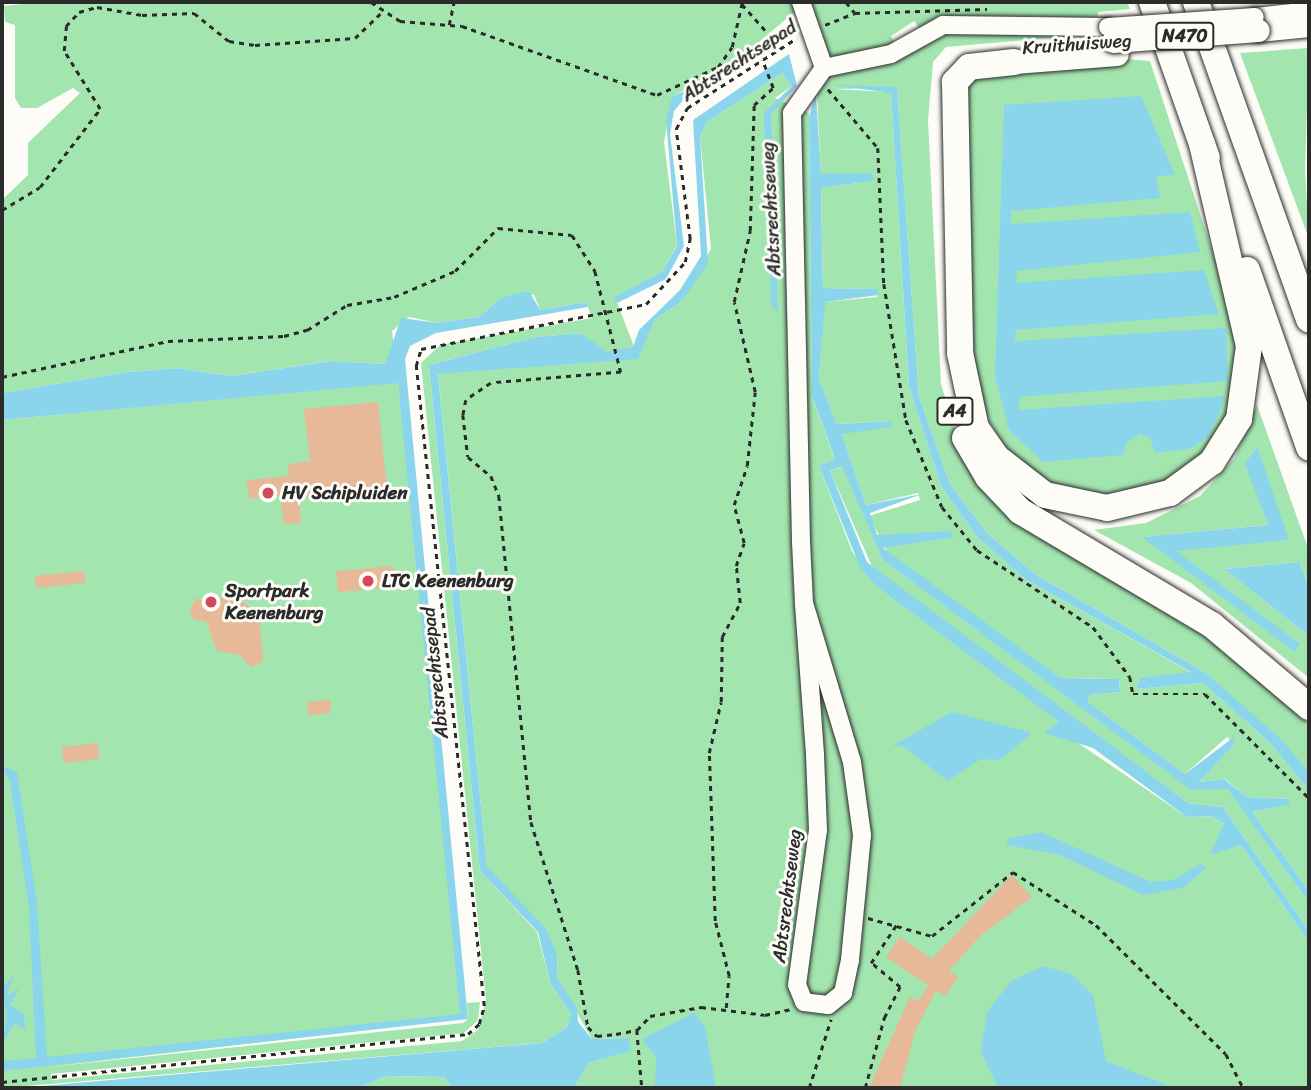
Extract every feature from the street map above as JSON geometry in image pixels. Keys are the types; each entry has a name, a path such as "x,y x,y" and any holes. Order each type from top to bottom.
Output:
{"highway":[{"name":"A4","path":"1152,2 1309,447"},
{"path":"1196,2 1309,319"},
{"name":"A4","path":"1013,55 958,54 945,63 941,78 946,357 961,428 988,477 1020,511 1212,625 1309,707"},
{"name":"A4","path":"1013,55 969,67 955,82 960,353 976,428 996,457 1045,495 1107,508 1170,493 1212,462 1239,419 1249,346 1202,144"},
{"path":"1225,83 1309,274"}],"main road":[{"name":"Kruithuisweg","path":"1013,55 1113,41 1309,24"},
{"name":"Kruithuisweg","path":"1258,30 1309,40"}],"street":[{"path":"801,2 824,68 891,54 930,29 961,22 1113,41"},
{"path":"1258,30 1309,11"},
{"name":"Abtsrechtseweg","path":"804,1002 797,985 818,830 804,603 789,132 795,106 824,68"},
{"name":"Abtsrechtseweg","path":"804,603 852,762 862,835 858,916 843,993 828,1005"},
{"path":"804,1002 828,1005"}],"path":[{"path":"371,2 380,14 449,24 657,95 718,67 732,47 742,3 766,25 781,48"},
{"path":"449,24 454,2"},
{"name":"Abtsrechtsepad","path":"2,1082 468,1034 479,1024 484,1006 416,366 421,349 439,341 605,315 646,304 685,262 690,239 676,129 687,108 809,31 855,13 846,2"},
{"path":"2,210 40,187 100,109 64,51 66,26 79,12 97,7 142,15 194,13 229,40 255,45 355,38 380,14"},
{"path":"726,1008 729,976 715,921 709,753 721,702 722,637 740,603 736,566 744,543 734,505 747,466 755,393 734,302 750,231 754,105 773,88 762,60"},
{"path":"2,377 168,341 242,340 307,330 346,305 394,297 455,271 498,228 572,235 586,251 605,315 617,344 621,372 491,383 466,400 463,415 468,457 491,476 499,496 534,838 578,970 588,1027 597,1036 637,1030 650,1016 671,1010 726,1008 778,1015 804,1002"},
{"path":"858,916 897,924 932,936 1013,872 1096,925 1226,1054 1243,1088"},
{"path":"865,1088 884,1018 900,988 870,963 897,924"},
{"path":"809,1088 827,1046 828,1005"},
{"path":"637,1030 642,1088"}],"green space":[{"path":"41,2 806,2 737,61 672,97 664,142 677,245 662,272 615,297 638,357 655,320 682,301 711,249 700,136 708,121 782,73 792,86 775,98 809,113 812,396 835,460 819,466 852,551 877,587 1060,722 1056,728 1187,817 1211,816 1225,825 1211,854 1241,845 1309,942 1309,1088 574,1088 589,1063 629,1051 628,1038 592,1039 558,980 557,954 487,866 438,373 607,361 580,333 536,337 429,365 480,871 537,932 550,982 571,1014 567,1027 542,1043 2,1088 2,420 398,382 467,1018 48,1067 463,1023 468,1019 467,1003 480,1002 478,1020 464,1033 51,1074 52,1080 462,1041 478,1030 486,1000 421,363 440,345 592,318 586,302 540,310 534,295 519,294 502,297 479,317 438,323 409,317 392,331 394,347 385,364 330,361 230,376 178,368 127,372 2,393 2,200 28,175 28,143 80,93 73,88 37,108 21,108 15,98 15,25 5,22 4,6"},
{"path":"814,2 1127,2 1130,9 1098,12 1098,20 1034,16 920,29 914,21 891,36 895,44 837,57 827,54 809,15"},
{"path":"947,32 1087,35 946,47 933,62 928,120 941,384 964,460 1017,523 1199,631 1276,691 1309,725 1309,773 1206,673 1035,574 987,533 950,484 919,397 897,88 833,89 891,92 909,387 941,486 977,537 1025,579 1192,673 1140,678 1136,689 1203,683 1270,743 1309,790 1309,891 1252,812 1289,805 1289,799 1247,797 1225,779 1199,782 1234,745 1227,737 1185,774 1088,702 1089,695 1120,692 1119,679 1061,678 889,556 869,516 920,500 918,493 866,505 842,434 892,421 837,424 819,378 824,302 877,297 877,289 823,288 821,188 874,181 821,175 817,93 821,78"},
{"path":"1309,48 1305,170 1309,239 1240,53"},
{"path":"1124,59 1150,61 1221,278 1239,359 1231,410 1203,455 1162,483 1095,496 1049,483 1011,456 984,413 972,366 966,85 970,80"},
{"path":"1257,405 1309,551 1309,589 1300,562 1224,569 1309,636 1309,678 1191,583 1094,530 1146,523 1200,496 1234,459","holes":["1256,447 1288,540 1175,550 1143,537 1268,525 1246,464"]},
{"path":"843,466 883,560 1191,789 1228,788 1309,903 1309,931 1223,807 1188,803 874,571 830,471"},
{"path":"385,1076 444,1077 453,1088 360,1088"}],"water":[{"path":"789,54 797,86 771,114 778,313 771,305 764,113 792,86 782,73 708,121 700,136 708,263 682,301 655,320 638,359 438,374 487,866 546,929 557,954 558,980 577,1008 578,1022 592,1039 629,1038 630,1051 589,1063 574,1088 453,1088 444,1077 385,1076 360,1088 17,1088 542,1043 567,1027 571,1014 550,982 538,932 480,871 429,365 536,337 580,333 607,352 633,347 639,330 680,290 701,256 693,120"},
{"path":"833,85 897,87 919,397 950,484 987,533 1035,574 1206,673 1283,741 1309,773 1309,790 1270,743 1203,683 1136,689 1140,678 1191,672 1025,579 977,537 941,486 909,387 891,93"},
{"path":"695,86 674,111 670,134 684,246 666,279 617,303 614,297 662,272 677,246 666,120 672,97"},
{"path":"816,93 821,174 871,173 874,181 821,188 823,288 877,289 879,295 825,302 819,378 837,424 892,421 891,427 842,434 866,505 922,494 870,513 877,535 950,531 955,537 883,548 1061,678 1119,679 1120,692 1089,695 1088,702 1185,774 1234,737 1234,745 1199,782 1224,779 1247,797 1289,799 1289,805 1252,812 1309,891 1309,903 1228,789 1191,790 883,560 842,466 830,471 867,562 1188,803 1223,807 1309,931 1309,942 1241,845 1210,855 1224,824 1211,816 1187,817 1093,748 1044,733 1059,722 877,587 860,567 819,466 835,459 812,396 809,117"},
{"path":"1141,96 1175,175 1156,176 1160,198 1011,211 1011,224 1190,212 1200,252 1017,271 1016,283 1204,270 1219,314 1016,330 1014,341 1226,328 1228,381 1019,397 1019,410 1225,396 1208,437 1190,449 1155,453 1150,438 1140,434 1126,443 1123,455 1043,462 1009,430 995,376 1004,105"},
{"path":"529,291 540,310 586,302 588,307 436,333 410,346 405,359 468,1019 2,1071 2,1061 36,1058 29,908 10,781 2,766 17,772 37,902 47,1057 460,1014 398,383 2,420 2,393 127,372 178,368 230,376 331,361 385,364 401,318 438,323 479,317 502,297"},
{"path":"1257,446 1289,540 1176,551 1300,644 1295,652 1142,537 1268,525 1245,464"},
{"path":"1300,562 1309,589 1309,636 1224,569"},
{"path":"952,712 1029,732 1030,735 1000,760 981,759 948,781 903,746 892,746"},
{"path":"1041,832 1151,882 1173,880 1201,864 1206,868 1183,888 1143,895 1060,855 1007,845 1007,839"},
{"path":"1044,966 1073,975 1093,995 1106,1061 1174,1088 998,1088 981,1052 987,1012 1012,980"},
{"path":"14,975 6,997 19,988 10,1005 24,1014 25,1030 15,1023 2,1044 7,1017 2,988"},
{"path":"694,1013 705,1026 716,1088 655,1088 656,1057 642,1039"}],"building":[{"path":"378,402 387,489 299,498 301,523 284,524 280,496 249,499 247,480 289,476 288,464 310,461 304,409"},
{"path":"393,566 395,587 338,592 336,571"},
{"path":"84,571 85,583 36,588 35,576"},
{"path":"196,598 214,605 216,598 244,602 259,616 263,661 251,668 240,655 217,651 206,621 194,620 190,611"},
{"path":"330,700 331,713 308,715 307,702"},
{"path":"98,743 99,759 64,763 62,747"},
{"path":"1012,875 1032,897 980,936 949,971 958,977 945,996 936,990 915,1032 900,1088 869,1088 910,997 919,1001 928,985 886,957 900,937 932,959"}],"place":[{"name":"HV Schipluiden","path":"268,493"},
{"name":"LTC Keenenburg","path":"368,581"},
{"name":"Sportpark Keenenburg","path":"211,602"}]}
